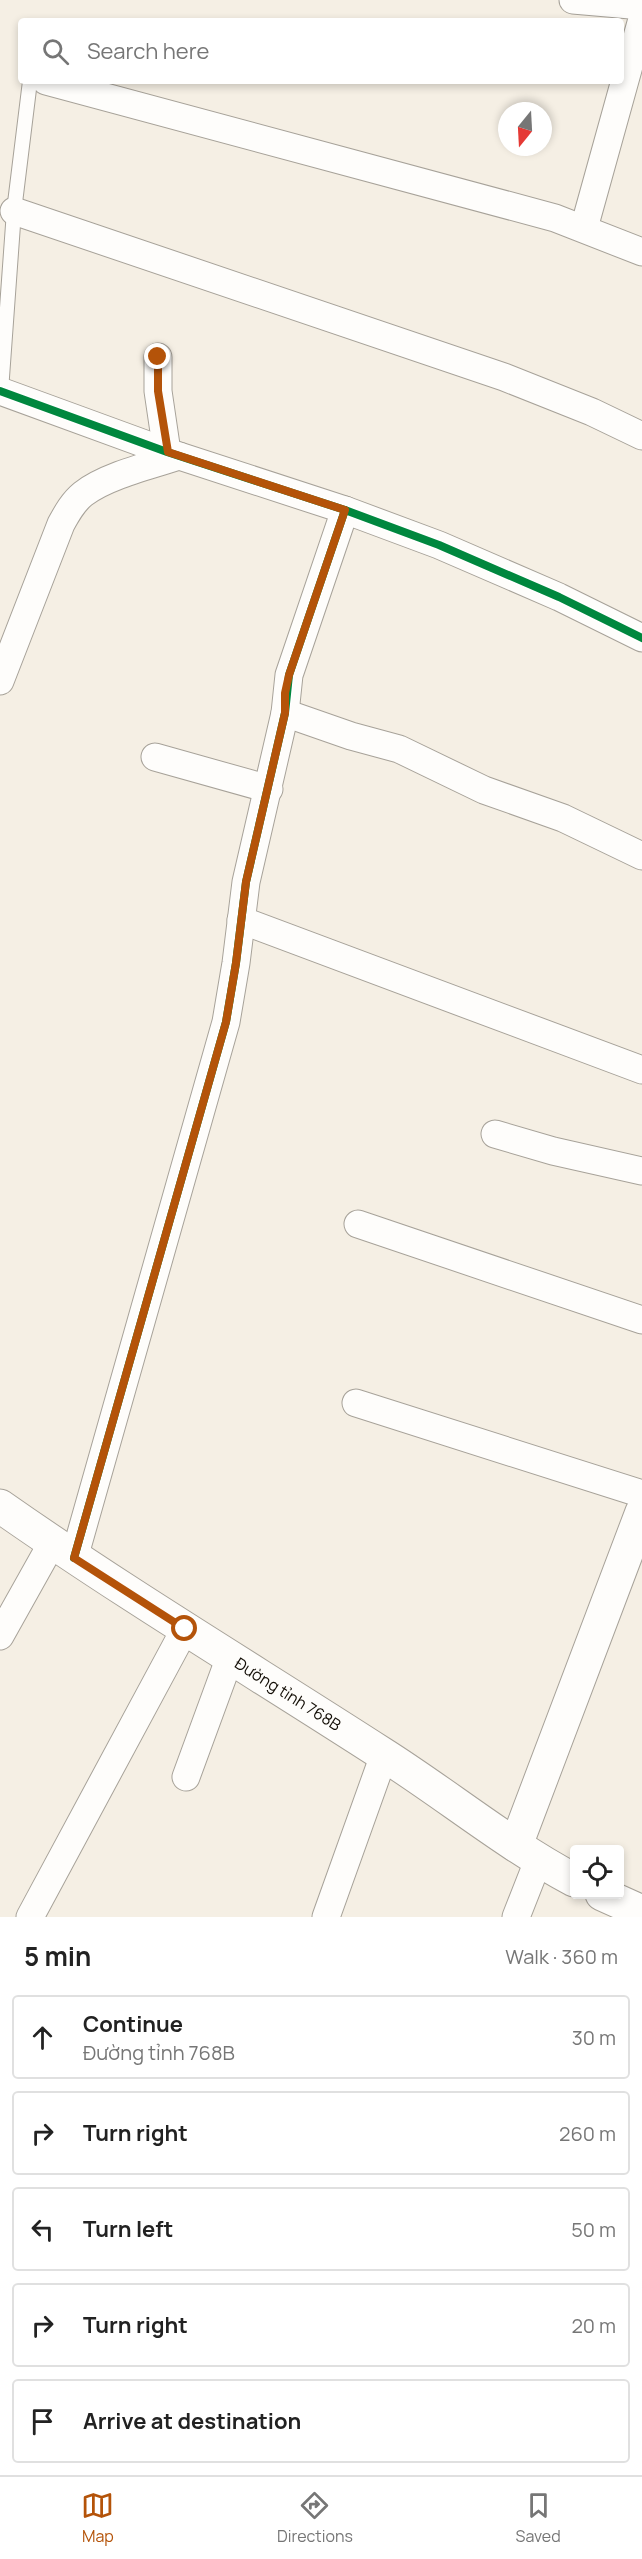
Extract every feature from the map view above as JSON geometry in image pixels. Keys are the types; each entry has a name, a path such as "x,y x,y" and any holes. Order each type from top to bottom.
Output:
{"street":[{"path":"573,0 642,6"},
{"path":"624,84 642,19"},
{"path":"57,84 555,218 642,252"},
{"path":"584,228 624,84"},
{"path":"14,211 504,377 592,412 642,436"},
{"path":"158,357 158,391 173,454"},
{"path":"1,391 173,454 345,510 493,567 642,638"},
{"path":"0,681 61,524 71,507 84,494 121,475 173,454"},
{"path":"0,1636 63,1550 226,1022 246,882 285,713 285,693 289,675 345,510"},
{"path":"285,713 351,736 399,749 484,789 563,818 642,856"},
{"path":"154,757 269,789"},
{"path":"241,920 642,1070"},
{"path":"495,1134 553,1151 642,1171"},
{"path":"358,1224 642,1320"},
{"path":"356,1403 642,1494"},
{"name":"Đường tỉnh 768B","path":"0,1506 63,1550 384,1755 527,1853 570,1878"},
{"path":"516,1917 527,1853 642,1512"},
{"path":"30,1917 185,1629"},
{"path":"186,1777 230,1657"},
{"path":"326,1917 384,1755"},
{"path":"613,1899 642,1912"}],"lane":[{"path":"1,391 14,211 30,84"}],"cycle path":[{"path":"0,391 167,452 345,510 439,545 559,597 642,638"},
{"path":"74,1558 226,1022 246,882 285,713 289,675 345,510"}],"route":[{"path":"158,357 158,391 168,452 345,510 302,631 289,675 285,693 285,713 242,904 236,963 226,1022 74,1558 185,1629"}]}
